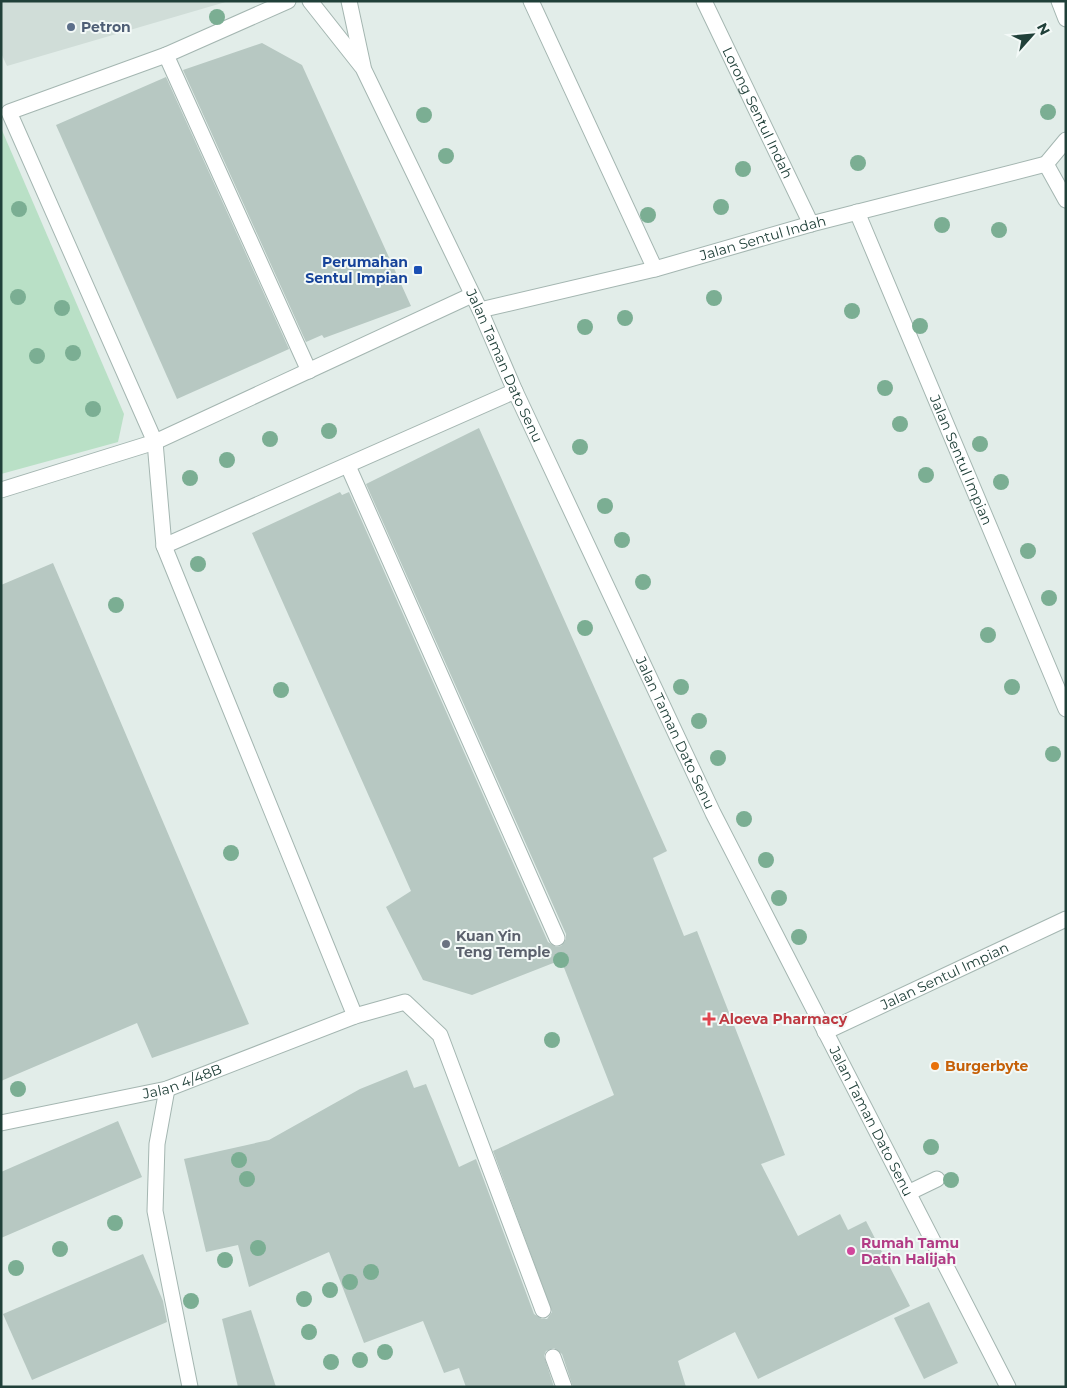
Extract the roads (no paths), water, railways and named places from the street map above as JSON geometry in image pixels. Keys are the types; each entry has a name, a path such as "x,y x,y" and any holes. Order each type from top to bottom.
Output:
{"street":[{"path":"288,1 166,55 9,112 155,442 164,546 355,1016"},
{"name":"Jalan Taman Dato Senu","path":"310,1 363,68 480,310 712,813 1008,1387"},
{"name":"Jalan Taman Dato Senu","path":"349,1 363,68"},
{"path":"531,1 655,270"},
{"name":"Lorong Sentul Indah","path":"704,1 811,224"},
{"path":"1058,1 1066,19"},
{"path":"166,55 309,371"},
{"path":"1066,140 1046,164 1066,200"},
{"name":"Jalan Sentul Indah","path":"480,310 655,270 811,224 1046,164"},
{"name":"Jalan Sentul Impian","path":"856,212 1066,708"},
{"path":"1,490 155,442 472,295"},
{"path":"164,546 516,391"},
{"path":"348,466 558,938"},
{"name":"Jalan Sentul Impian","path":"825,1032 1066,919"},
{"name":"Jalan 4/48B","path":"1,1123 168,1089 355,1016 405,1002 440,1035 543,1310"},
{"path":"168,1089 157,1144 154,1211 190,1387"},
{"path":"908,1193 937,1179"},
{"path":"553,1357 564,1387"}],"place":[{"name":"Petron","path":"71,27"},
{"name":"Perumahan Sentul Impian","path":"418,270"},
{"name":"Kuan Yin Teng Temple","path":"446,944"},
{"name":"Aloeva Pharmacy","path":"709,1019"},
{"name":"Burgerbyte","path":"935,1066"},
{"name":"Rumah Tamu Datin Halijah","path":"851,1251"}]}
